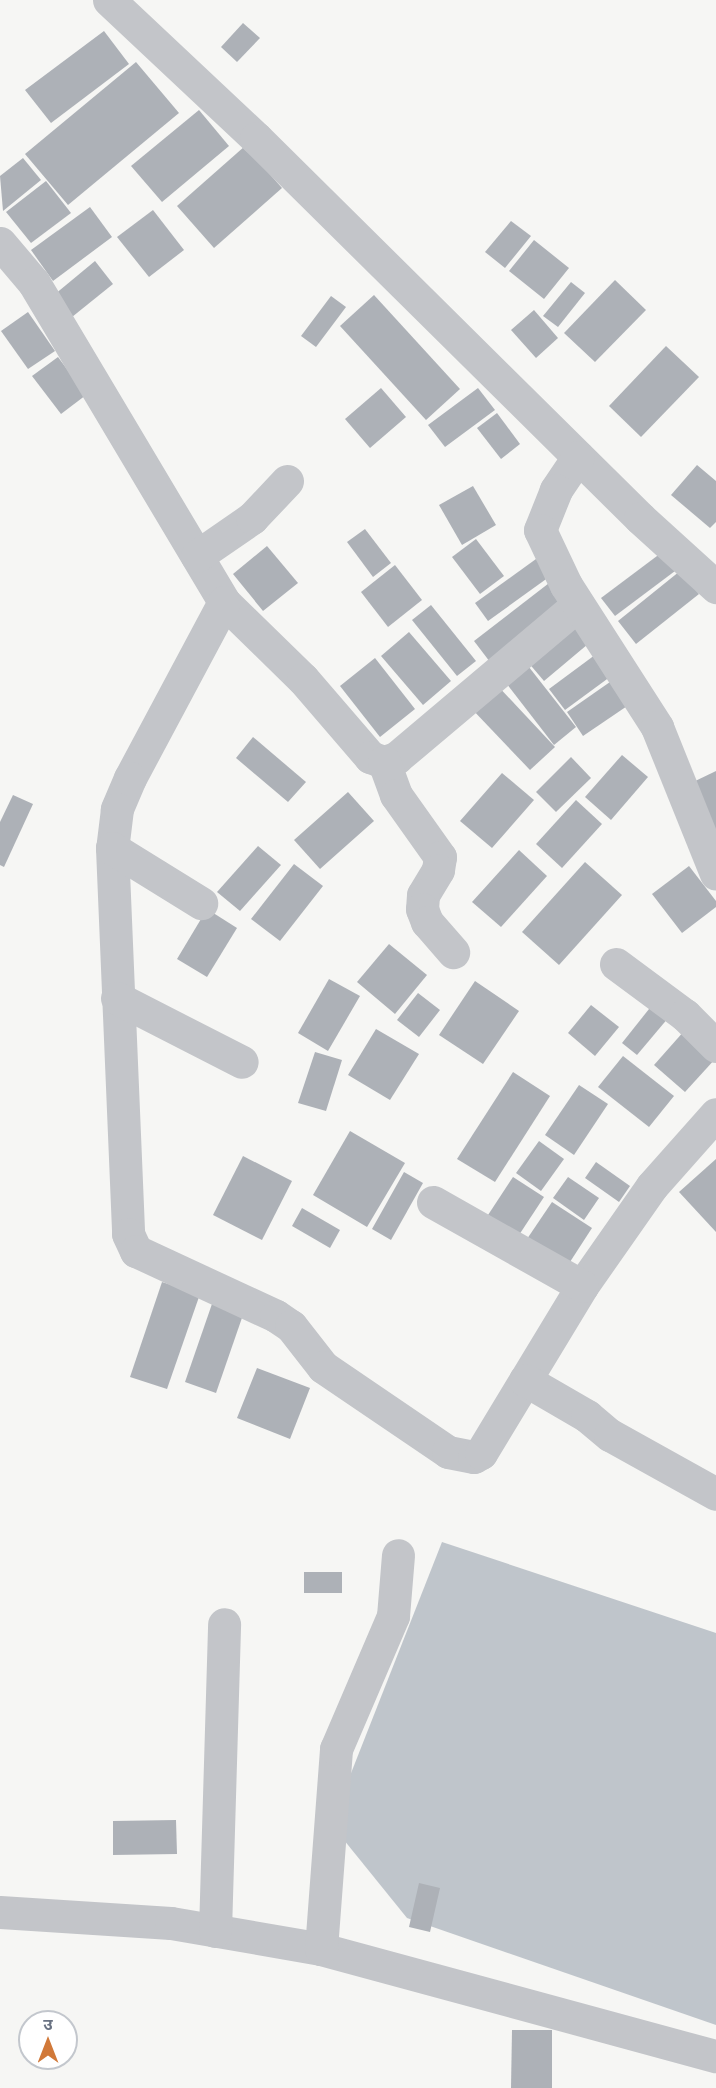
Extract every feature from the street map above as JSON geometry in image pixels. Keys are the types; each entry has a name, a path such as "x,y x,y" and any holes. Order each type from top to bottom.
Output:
{"street":[{"path":"129,7 256,138 578,457 710,571"},
{"path":"0,243 34,283 224,602 303,679 370,757 384,762 396,758 578,605"},
{"path":"578,457 556,490 540,530 578,605 657,728 716,874"},
{"path":"197,556 252,518 287,481"},
{"path":"224,602 130,778 117,809 112,848 117,998 128,1234 136,1251 276,1316 291,1326 323,1367 459,1456 474,1457 481,1453 582,1286 652,1186 716,1114"},
{"path":"384,762 396,795 440,857 438,870 423,896 422,909 427,922 453,952"},
{"path":"112,848 201,903"},
{"path":"616,964 685,1015 716,1046"},
{"path":"117,998 242,1062"},
{"path":"433,1202 582,1286"},
{"path":"525,1380 587,1416 610,1435 716,1494"},
{"path":"321,1949 336,1749 393,1616 398,1555"},
{"path":"215,1931 224,1624"},
{"path":"0,1912 78,1915 215,1931 321,1949 716,2056"}],"shaded area":[{"path":"442,1542 716,1633 716,2025 407,1918 331,1824"}],"building":[{"path":"243,23 260,38 237,62 221,47"},
{"path":"104,31 129,64 51,123 25,90"},
{"path":"136,62 179,113 68,205 25,154"},
{"path":"199,110 229,146 162,202 131,166"},
{"path":"245,146 282,188 214,248 177,206"},
{"path":"23,158 41,180 3,211 0,176"},
{"path":"46,181 71,213 31,243 6,212"},
{"path":"90,207 112,237 53,281 31,250"},
{"path":"153,210 184,250 149,277 117,237"},
{"path":"511,221 531,236 505,268 485,252"},
{"path":"534,240 569,268 544,299 509,271"},
{"path":"95,261 113,284 72,317 54,295"},
{"path":"615,280 646,310 595,362 564,333"},
{"path":"571,282 585,293 558,327 543,316"},
{"path":"374,295 460,389 426,420 340,326"},
{"path":"331,296 346,307 316,347 301,336"},
{"path":"534,310 558,338 536,358 511,330"},
{"path":"28,312 55,351 28,369 1,331"},
{"path":"666,346 699,377 641,437 609,406"},
{"path":"58,357 86,395 61,414 32,376"},
{"path":"381,388 406,417 370,448 345,419"},
{"path":"478,388 495,410 445,447 428,425"},
{"path":"497,413 520,444 501,459 477,428"},
{"path":"697,465 716,481 716,522 710,528 671,495"},
{"path":"473,486 496,525 462,545 439,505"},
{"path":"365,529 391,563 373,577 347,542"},
{"path":"476,539 504,576 480,594 452,557"},
{"path":"267,546 298,583 263,611 233,574"},
{"path":"665,550 679,568 615,616 601,598"},
{"path":"536,559 549,577 488,621 475,603"},
{"path":"395,565 422,600 388,627 361,592"},
{"path":"680,571 699,594 636,644 618,621"},
{"path":"553,580 570,601 490,662 474,641"},
{"path":"431,605 476,661 457,676 412,620"},
{"path":"577,619 594,639 544,681 527,661"},
{"path":"409,632 451,681 423,705 381,656"},
{"path":"603,649 618,671 565,710 549,689"},
{"path":"375,658 415,709 380,737 340,686"},
{"path":"525,662 576,727 554,745 503,679"},
{"path":"620,675 636,700 583,736 567,712"},
{"path":"495,683 555,747 530,770 470,707"},
{"path":"253,737 306,782 288,802 236,758"},
{"path":"622,755 648,777 611,820 585,797"},
{"path":"571,757 591,778 556,812 536,792"},
{"path":"716,771 716,833 689,784"},
{"path":"502,773 534,800 492,848 460,821"},
{"path":"348,792 374,821 320,869 294,840"},
{"path":"13,795 33,804 4,867 0,865 0,822"},
{"path":"576,800 602,824 562,868 536,844"},
{"path":"258,846 281,865 240,911 217,892"},
{"path":"519,850 547,876 501,927 472,902"},
{"path":"585,862 622,895 559,965 522,932"},
{"path":"294,864 323,886 280,941 251,919"},
{"path":"689,866 716,901 716,907 682,933 652,894"},
{"path":"207,909 237,928 207,977 177,959"},
{"path":"389,944 427,975 395,1014 357,982"},
{"path":"329,979 360,996 328,1051 298,1033"},
{"path":"475,981 519,1011 483,1064 439,1035"},
{"path":"418,993 440,1010 419,1037 397,1020"},
{"path":"653,1004 669,1017 637,1055 622,1043"},
{"path":"591,1005 619,1027 595,1056 568,1033"},
{"path":"376,1029 419,1054 390,1100 348,1075"},
{"path":"685,1030 716,1058 685,1092 654,1065"},
{"path":"315,1052 342,1060 326,1111 298,1103"},
{"path":"623,1056 674,1096 649,1127 598,1087"},
{"path":"513,1072 550,1096 495,1182 457,1159"},
{"path":"579,1085 608,1104 574,1155 545,1135"},
{"path":"350,1131 405,1163 367,1227 313,1195"},
{"path":"539,1141 564,1159 541,1191 516,1173"},
{"path":"243,1156 292,1181 262,1240 213,1215"},
{"path":"716,1159 716,1232 679,1192"},
{"path":"596,1162 630,1186 619,1202 585,1178"},
{"path":"404,1172 423,1183 391,1240 372,1229"},
{"path":"513,1177 544,1197 519,1235 488,1215"},
{"path":"568,1177 599,1198 584,1220 553,1198"},
{"path":"552,1202 592,1228 568,1265 527,1239"},
{"path":"302,1208 340,1230 330,1248 292,1226"},
{"path":"162,1282 200,1294 167,1389 130,1377"},
{"path":"213,1301 244,1312 216,1393 185,1382"},
{"path":"257,1368 310,1388 290,1439 237,1418"},
{"path":"304,1572 342,1572 342,1593 304,1593"},
{"path":"176,1820 177,1854 113,1855 113,1821"},
{"path":"419,1883 440,1888 430,1932 409,1927"},
{"path":"512,2030 552,2030 552,2088 511,2088"}]}
